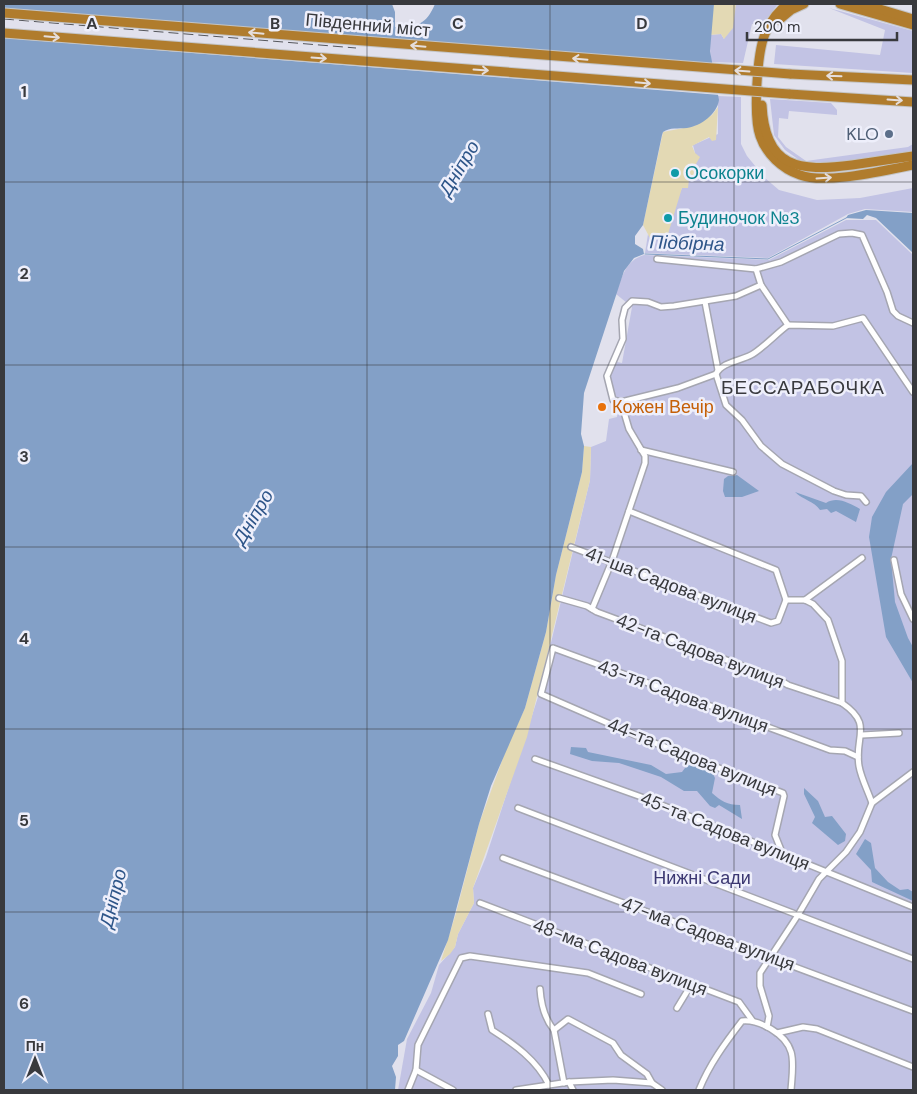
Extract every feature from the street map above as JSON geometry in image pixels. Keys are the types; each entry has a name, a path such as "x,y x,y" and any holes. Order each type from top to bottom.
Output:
{"highway":[{"path":"788,4 772,22 764,36 760,55 756,101 757,125 763,144 770,154 790,171 813,179 913,165"},
{"path":"804,4 782,17 774,27 767,46 762,99 764,129 773,148 792,164 814,169 913,156"},
{"path":"840,4 913,25"},
{"path":"863,4 913,19"},
{"name":"Південний міст","path":"4,13 790,74 913,80"},
{"name":"Південний міст","path":"4,33 913,102"}],"street":[{"path":"657,259 756,269 781,262 839,234 852,233 862,235 887,292 893,312 913,323"},
{"path":"756,269 762,285 788,325"},
{"path":"762,285 736,296 661,308 648,302 632,301 626,308 622,320 623,339 607,376 613,400 620,402 678,388 717,372 736,360 751,355 788,325 833,326 863,318 913,392"},
{"path":"705,302 717,372 726,405 742,420 761,446 782,464 834,491 846,495 861,496 866,502"},
{"path":"592,609 612,561 645,463 645,456 628,429 620,402"},
{"path":"641,450 734,472"},
{"path":"629,511 776,570 786,600 805,600 813,604 828,620 842,660 842,703 858,717 862,735 858,756 862,778 872,803"},
{"name":"41-ша Садова вулиця","path":"571,547 772,623 778,620 786,600"},
{"path":"805,600 862,558"},
{"path":"894,560 900,594 913,619"},
{"name":"42-га Садова вулиця","path":"559,598 778,679 788,685 842,703"},
{"name":"43-тя Садова вулиця","path":"541,694 553,648 830,750 845,751 858,756"},
{"name":"44-та Садова вулиця","path":"541,694 642,738 783,793 784,796 775,834 783,855"},
{"path":"862,735 899,733"},
{"name":"45-та Садова вулиця","path":"534,759 647,799 913,907"},
{"path":"767,1027 769,1016 760,986 760,973 825,872 846,852 860,832 872,803 913,772"},
{"path":"518,808 913,959"},
{"name":"47-ма Садова вулиця","path":"503,858 771,956 913,1011"},
{"name":"48-ма Садова вулиця","path":"480,903 691,985 740,1002 752,1020"},
{"path":"408,1090 416,1070 418,1046 461,958 470,956 588,973 641,994"},
{"path":"677,1008 691,985"},
{"path":"540,989 541,1002 547,1023 554,1030 566,1083 573,1090"},
{"path":"488,1014 492,1030 516,1046 543,1072 549,1085"},
{"path":"554,1030 568,1019 613,1043 621,1055 647,1074 652,1083 662,1090"},
{"path":"699,1090 705,1076 726,1042 742,1022 752,1020 777,1033 787,1042 792,1052 791,1090"},
{"path":"777,1033 803,1027 817,1029 913,1067"},
{"path":"416,1070 453,1090"},
{"path":"516,1090 566,1083 613,1080 652,1083"}],"green space":[{"path":"736,4 778,4 762,25 752,24 743,63 711,62 709,35 721,34 724,39"},
{"path":"829,8 913,31 913,73 774,64 776,45 880,55 885,30"},
{"path":"718,96 741,97 741,144 747,156 765,178 779,190 817,200 860,198 913,188 913,212 865,209 848,214 768,258 645,253 648,234 650,238 659,239 682,188 694,171 695,153 693,145 718,134"},
{"path":"770,99 831,103 837,110 837,115 789,111 788,119 779,118 778,137 786,147 806,161 908,147 913,144 913,152 821,164 802,162 785,150 774,135"},
{"name":"Нижні Сади","path":"846,220 876,220 913,255 913,1090 398,1090 407,1039 431,993 439,965 455,947 458,934 474,903 473,888 486,857 538,697 590,480 591,447 606,441 609,419 617,417 620,400 615,400 613,387 610,386 611,374 617,362 622,363 632,307 616,294 625,270 632,261 644,255 769,260"}],"sand":[{"path":"714,4 736,4 733,28 724,39 721,34 709,35"},
{"name":"Осокорки","path":"718,107 716,140 712,141 709,137 692,146 695,153 700,157 693,169 698,175 695,179 689,179 688,188 682,188 668,234 659,239 650,238 643,225 663,132 694,126 712,115"},
{"path":"584,446 591,447 590,480 527,737 473,888 474,903 458,934 455,947 441,961 456,913 479,824 507,747 525,708 546,632 556,575 582,472"}],"water":[{"name":"Дніпро","path":"4,4 392,4 395,12 395,27 415,25 424,21 435,4 714,4 710,51 719,100 718,105 708,118 698,125 687,128 668,129 662,135 643,225 635,236 635,244 643,249 644,254 634,258 624,271 584,393 581,434 584,446 582,472 556,575 546,632 525,708 491,786 448,940 404,1041 398,1045 398,1056 392,1066 396,1077 395,1090 4,1090"},
{"path":"866,210 913,213 913,253 876,218 867,215 863,219 846,218 848,215"},
{"path":"913,463 913,494 903,504 891,559 895,602 913,647 913,683 886,637 869,537 872,517 886,492"},
{"path":"737,475 759,491 742,497 725,497 723,491 724,479 728,476"},
{"path":"795,492 826,503 839,500 852,505 860,509 856,522 836,511 831,513 827,509 820,510"},
{"path":"571,747 586,748 588,752 651,765 666,774 682,772 688,764 695,763 712,772 715,778 712,793 724,802 740,805 742,819 719,805 715,808 710,806 697,791 684,791 661,777 619,763 592,761 570,754"},
{"path":"804,788 818,801 825,817 832,816 846,834 845,841 838,845 812,823 815,817 804,794"},
{"path":"865,839 871,843 875,868 888,882 900,890 908,889 913,892 913,901 872,882 871,870 856,854"}],"pier":[{"path":"4,8 714,64 720,95 4,38"}],"waterway":[{"name":"Підбірна","path":"645,254 768,259 848,217"}],"railway":[{"path":"4,19 356,48"}],"place":[{"name":"KLO","path":"889,134"},
{"name":"Осокорки","path":"675,173"},
{"name":"Будиночок №3","path":"668,218"},
{"name":"Кожен Вечір","path":"602,407"}],"district":[{"name":"БЕССАРАБОЧКА","path":"803,387"}]}
